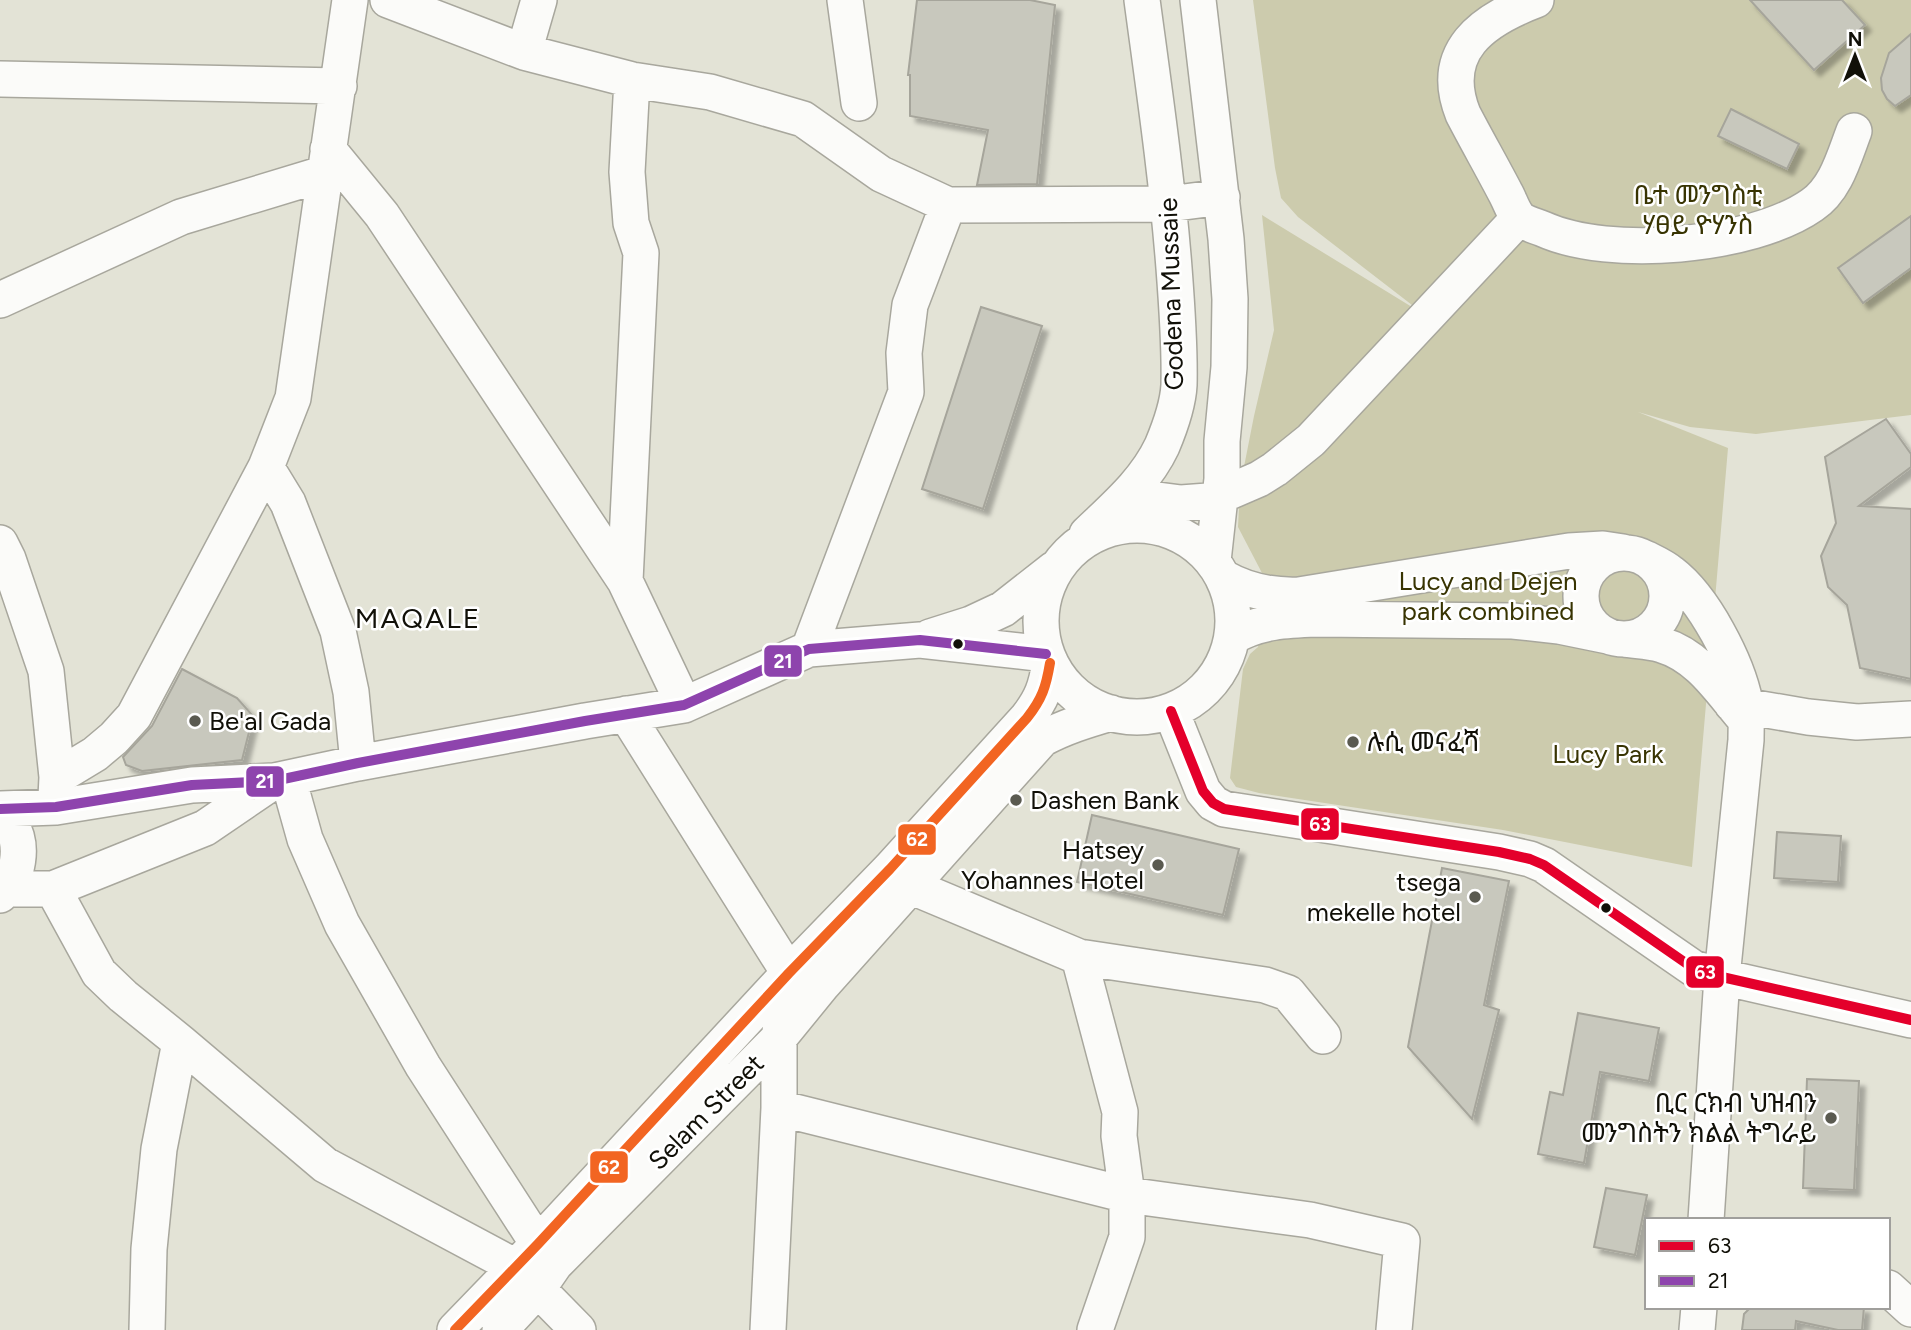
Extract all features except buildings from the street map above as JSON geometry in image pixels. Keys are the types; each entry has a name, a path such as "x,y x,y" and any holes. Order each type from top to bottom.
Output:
{"street":[{"path":"56,792 134,716 266,467 293,398 350,0"},
{"path":"388,0 524,52 632,80 710,92 803,119 881,174 948,205 1169,204 1222,197"},
{"path":"524,52 539,0"},
{"path":"845,0 859,103"},
{"name":"Godena Mussaie","path":"1063,560 1127,496 1150,468 1173,418 1179,387 1169,204 1142,0"},
{"name":"Godena Mussaie","path":"1198,0 1228,264 1230,330 1218,569"},
{"path":"1536,0 1493,20 1475,36 1460,55 1455,84 1463,114 1519,218 1558,236 1627,246 1702,241 1744,232 1787,218 1814,204 1825,193 1834,180 1854,131"},
{"path":"0,79 339,86"},
{"path":"625,581 641,253 631,223 627,172 632,80"},
{"path":"327,161 382,215 625,581 684,705"},
{"path":"0,300 181,217 327,161"},
{"path":"809,649 906,392 904,353 910,305 948,205"},
{"path":"1127,496 1181,503 1208,501 1275,469 1311,440 1519,218"},
{"path":"266,467 288,503 338,631 351,692 358,763"},
{"path":"4,892 16,871 19,852 12,825 0,810 56,792 281,780 358,763 684,705 809,649 920,640 971,624 1003,609 1085,540 1103,530 1123,525 1163,528 1182,535 1199,547 1235,584 1284,596 1569,551 1603,550 1635,556 1671,573 1706,613 1737,670 1746,740 1722,977 1706,1218"},
{"path":"0,543 8,559 46,671 56,792"},
{"path":"1607,556 1635,556 1663,577 1668,592 1666,608 1659,622 1640,636 1616,637 1595,628 1585,615 1581,600 1582,584 1594,564 1607,556"},
{"path":"1063,560 1047,585 1041,605 1040,625 1048,659 1061,680 1075,695 1092,706 1131,717 1171,711 1189,702 1205,690 1217,674 1227,656 1234,617 1231,597 1218,569"},
{"path":"1232,637 1264,623 1317,619 1513,621 1559,626 1660,644 1677,650 1707,673 1741,710 1857,722 1911,719"},
{"path":"920,640 1048,659"},
{"name":"Selam Street","path":"455,1330 537,1266 779,1038 823,984 900,878 1038,704 1046,689 1048,659"},
{"path":"1171,711 1203,791 1213,803 1224,810 1507,853 1530,859 1545,865 1693,968 1911,1020"},
{"path":"1111,713 1080,722 1042,739 900,878 1079,957 1265,985 1288,993 1323,1036"},
{"path":"626,714 789,973 779,1038 779,1108 768,1330"},
{"path":"4,892 53,888 205,828 281,780"},
{"path":"281,780 342,924 537,1266 578,1330"},
{"name":"Selam Street","path":"500,1330 537,1266 789,973 900,878"},
{"path":"53,888 99,973 324,1165 537,1266"},
{"path":"1079,957 1121,1112 1119,1136 1127,1195 1126,1237 1095,1330"},
{"path":"147,1330 149,1249 159,1149 180,1042"},
{"path":"779,1108 1127,1195 1310,1220 1402,1241 1394,1330"},
{"path":"1890,1290 1911,1309"},
{"path":"1697,1330 1699,1309"}],"green space":[{"path":"1253,0 1911,0 1911,415 1756,434 1690,427 1638,412 1728,448 1692,867 1503,830 1259,793 1236,787 1230,778 1243,669 1250,654 1258,647 1264,623 1262,573 1238,527 1240,487 1274,330 1262,215 1425,315 1298,217 1281,198"}],"transit line":[{"name":"21","path":"0,809 56,807 192,785 274,781 358,763 684,705 809,649 920,640 1046,654"},
{"name":"62","path":"455,1330 890,869 1027,718 1043,692 1050,663"},
{"name":"63","path":"1171,711 1203,791 1213,803 1224,809 1530,859 1544,865 1693,968 1911,1020"}],"place":[{"name":"Be'al Gada","path":"195,721"},
{"name":"ሉሲ መናፈሻ","path":"1353,742"},
{"name":"Dashen Bank","path":"1016,800"},
{"name":"Hatsey Yohannes Hotel","path":"1158,865"},
{"name":"tsega mekelle hotel","path":"1475,897"},
{"name":"ቢር ርክብ ህዝብን መንግስትን ክልል ትግራይ","path":"1831,1118"}],"district":[{"name":"MAQALE","path":"418,618"}],"park label":[{"name":"ቤተ መንግስቲ ሃፀይ ዮሃንስ","path":"1698,210"},
{"name":"Lucy and Dejen park combined","path":"1488,596"},
{"name":"Lucy Park","path":"1608,754"}]}
